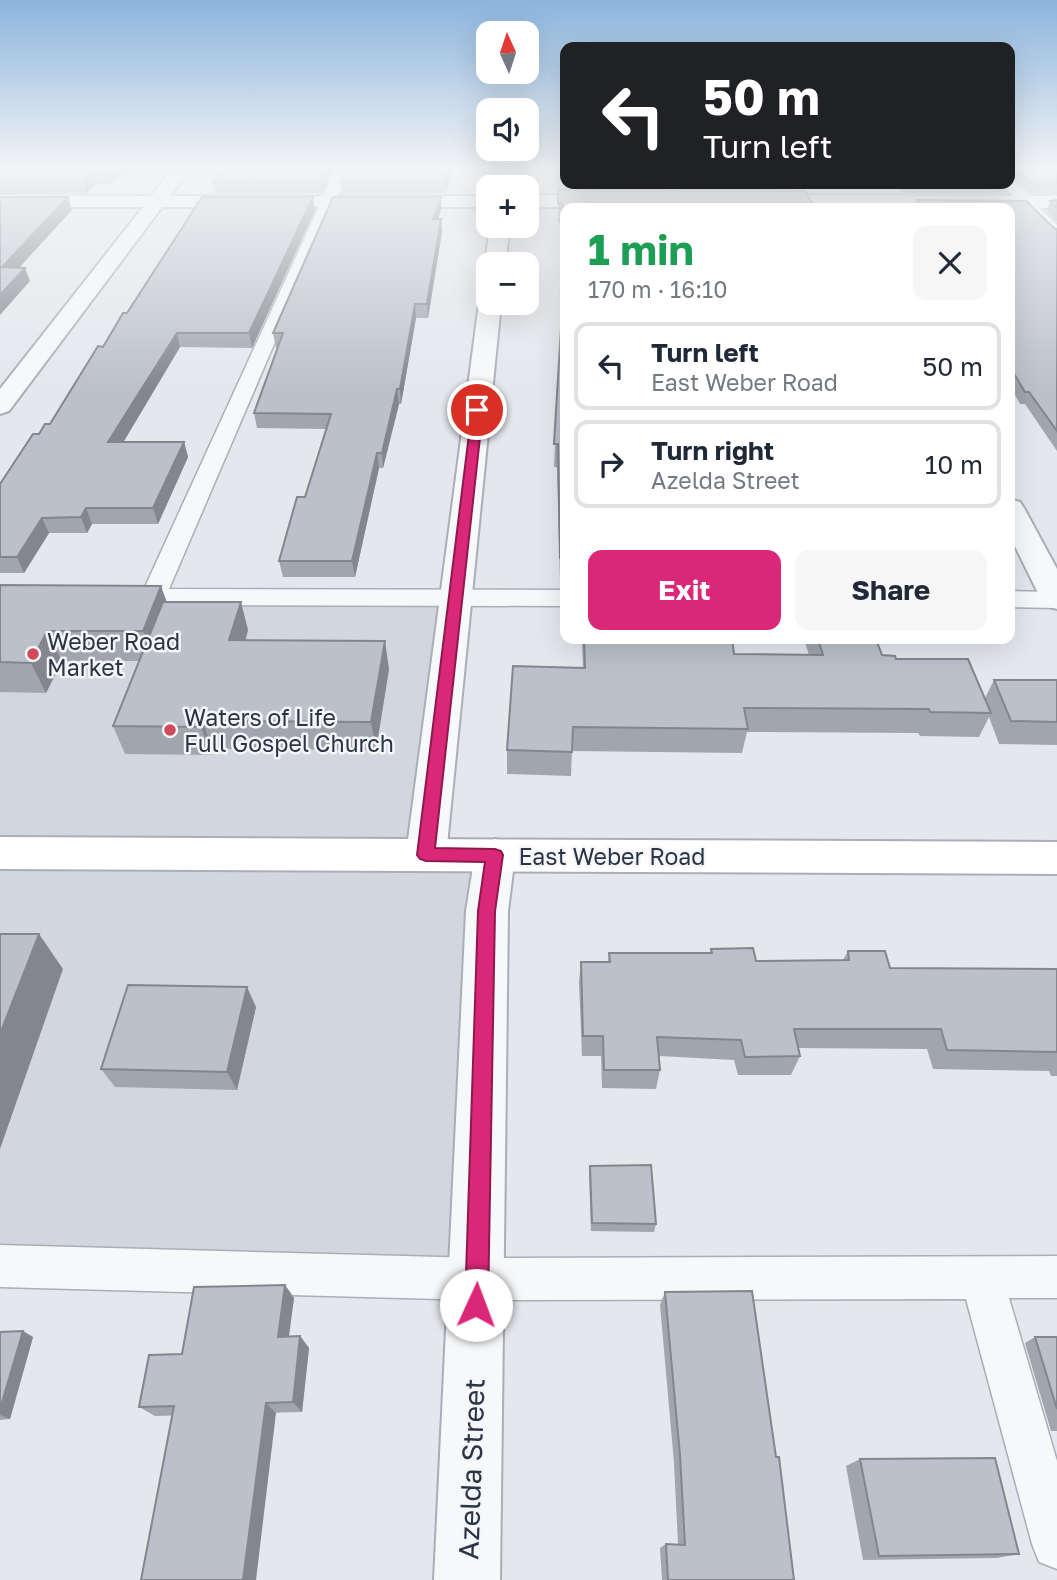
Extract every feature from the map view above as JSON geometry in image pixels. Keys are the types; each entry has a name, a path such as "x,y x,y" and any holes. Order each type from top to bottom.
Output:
{"street":[{"path":"0,406 127,241"},
{"path":"426,855 489,315"},
{"path":"1015,518 1057,599"},
{"name":"East Weber Road","path":"0,853 1057,858"},
{"name":"Azelda Street","path":"467,1580 487,911 495,855"}],"lane":[{"path":"153,597 310,241"},
{"path":"97,597 560,598"},
{"path":"1015,599 1057,599"},
{"path":"0,1266 477,1279 1057,1277"},
{"path":"981,1277 1057,1545"}],"shaded area":[{"path":"0,595 461,598 426,853 506,857 486,1281 0,1280"}],"building":[{"path":"0,241 27,241 2,267 25,268 0,295"},
{"path":"174,241 292,241 249,333 177,333 108,442 184,442 153,508 86,508 81,517 42,518 17,557 0,557 0,484 33,434 39,434 45,424 50,424 98,346 103,347 123,313 127,313"},
{"path":"314,241 437,241 427,304 415,304 400,389 397,389 382,453 377,453 352,561 279,561 297,497 305,497 331,414 254,413 283,333 273,333"},
{"path":"1015,241 1057,241 1057,431 1029,392 1025,392 1015,375"},
{"path":"560,344 560,558 558,444 554,444"},
{"path":"0,585 161,586 143,631 47,631 31,663 0,662"},
{"path":"163,602 241,602 229,640 385,641 371,722 203,721 201,727 113,726"},
{"path":"584,644 733,644 734,654 823,655 820,644 878,644 882,655 895,656 896,659 968,659 991,713 930,712 929,709 744,708 748,729 573,727 572,752 507,750 513,666 585,668"},
{"path":"994,680 1057,680 1057,722 1011,721"},
{"path":"0,934 39,934 0,1034"},
{"path":"753,948 756,961 849,960 848,951 885,951 890,968 1057,969 1057,1052 947,1050 941,1029 794,1029 800,1056 745,1057 741,1040 657,1037 660,1070 604,1070 603,1036 583,1036 581,962 610,962 609,953 712,953 711,949"},
{"path":"128,985 247,987 227,1072 101,1069"},
{"path":"651,1165 656,1224 592,1223 590,1166"},
{"path":"285,1285 278,1337 300,1336 293,1402 266,1403 243,1580 141,1580 174,1406 139,1407 149,1355 182,1354 194,1287"},
{"path":"752,1291 776,1457 779,1457 794,1580 668,1580 666,1544 685,1545 680,1455 665,1292"},
{"path":"23,1331 0,1409 0,1332"},
{"path":"1035,1337 1057,1337 1057,1409"},
{"path":"995,1458 1019,1554 879,1556 860,1459"}],"place":[{"name":"Weber Road Market","path":"33,654"},
{"name":"Waters of Life Full Gospel Church","path":"170,730"}],"route":[{"path":"476,1305 487,911 495,855 426,855 429,808 477,410"}]}
